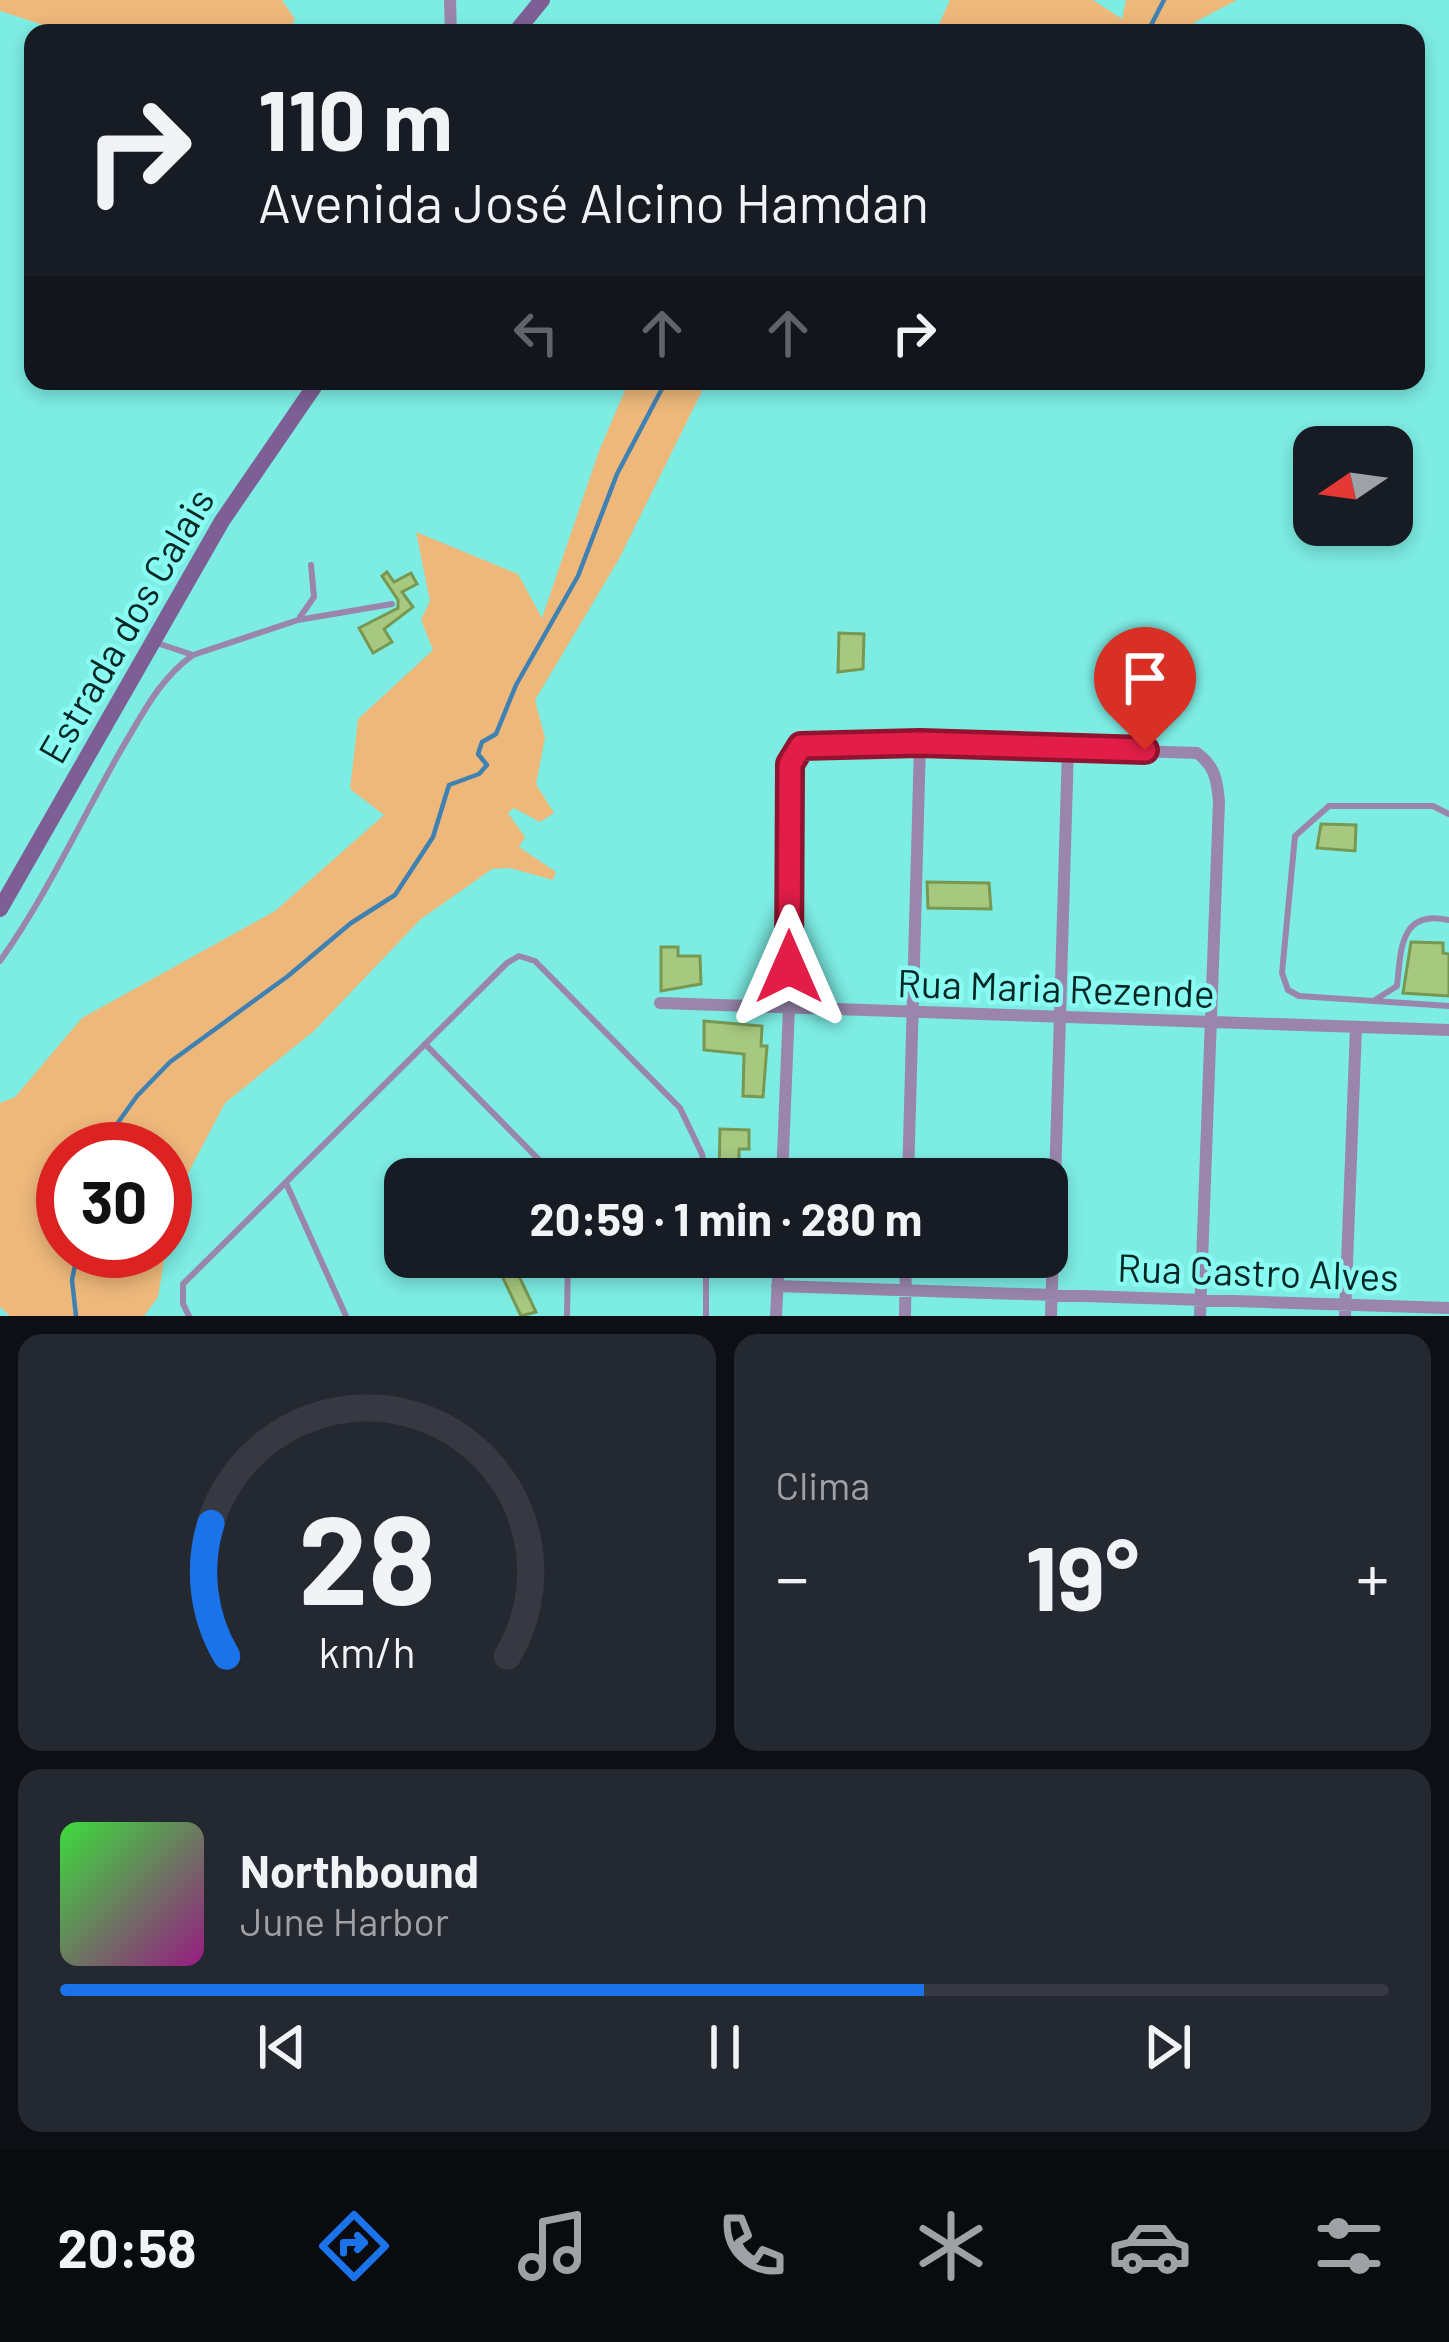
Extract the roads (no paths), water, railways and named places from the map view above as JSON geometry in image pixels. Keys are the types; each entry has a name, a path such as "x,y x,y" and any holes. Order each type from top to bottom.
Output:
{"street":[{"path":"522,24 542,0"},
{"name":"Estrada dos Calais","path":"0,908 242,489 312,390"},
{"path":"909,1158 920,743"},
{"path":"783,1158 790,764 796,750 810,744 920,743 1197,753 1210,763 1219,801 1200,1316"},
{"path":"1051,1316 1069,748"},
{"name":"Rua Maria Rezende","path":"661,1003 1449,1030"},
{"path":"1345,1310 1356,1027"},
{"path":"776,1316 777,1278"},
{"path":"904,1316 905,1278"},
{"name":"Rua Castro Alves","path":"777,1286 1201,1299 1345,1310 1449,1308"}],"lane":[{"path":"298,620 314,597 311,566"},
{"path":"0,961 30,917 167,676 194,655 298,620 392,604"},
{"path":"154,642 194,655"},
{"path":"1449,814 1432,806 1329,806 1295,836 1283,983 1299,996 1449,1006"},
{"path":"1372,1001 1386,997 1397,986 1402,936 1430,917 1449,920"},
{"path":"189,1316 183,1304 183,1284 519,956 535,962 680,1108 702,1158"},
{"path":"425,1044 537,1158"},
{"path":"286,1183 346,1316"},
{"path":"567,1316 568,1278"},
{"path":"706,1278 706,1316"}],"waterway":[{"path":"1152,24 1164,0"},
{"path":"118,1122 170,1062 288,976 351,923 395,895 433,837 449,785 479,774 487,765 478,754 482,742 496,734 516,685 578,576 617,474 661,390"},
{"path":"72,1278 76,1316"}]}
